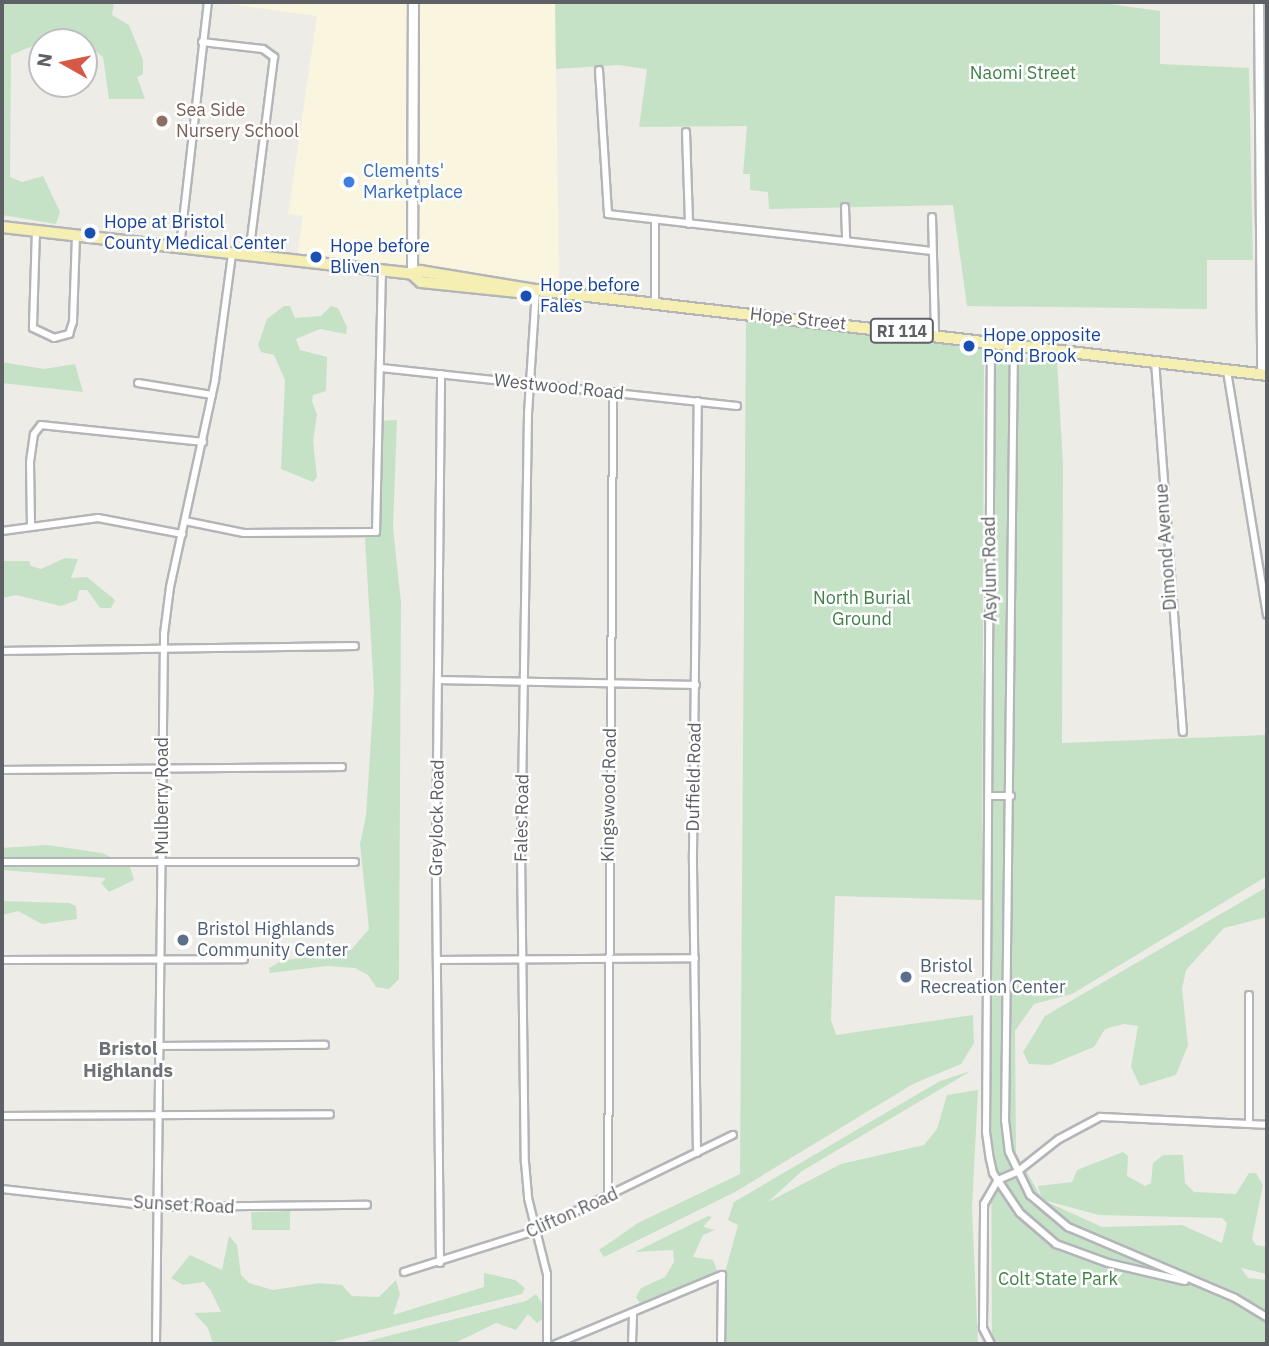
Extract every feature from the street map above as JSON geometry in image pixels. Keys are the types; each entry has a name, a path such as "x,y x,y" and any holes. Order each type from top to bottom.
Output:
{"main road":[{"path":"412,274 413,2"},
{"name":"Hope Street","path":"2,227 412,274 421,282 527,293 536,290 654,303 1265,375"}],"street":[{"path":"180,247 208,2"},
{"path":"1259,2 1265,185 1265,375"},
{"path":"202,42 271,51 274,60 249,256"},
{"path":"599,70 608,214 932,251"},
{"path":"686,132 689,224"},
{"path":"845,207 846,242"},
{"path":"932,217 935,335"},
{"path":"654,303 655,221"},
{"path":"36,230 33,328 54,338 69,334 73,323 76,235"},
{"name":"Mulberry Road","path":"156,1344 162,1114 162,769 166,610 212,395 232,254"},
{"path":"185,521 257,534 374,533 379,514 382,271"},
{"name":"Fales Road","path":"536,290 529,384 522,960 525,1162 535,1231 548,1284 547,1344"},
{"name":"Asylum Road","path":"991,341 990,796 985,1132 998,1180"},
{"name":"Asylum Road","path":"1014,344 1011,796 1005,1120 1009,1152 1017,1172"},
{"name":"Dimond Avenue","path":"1155,361 1183,732"},
{"name":"Westwood Road","path":"381,368 737,406"},
{"path":"1227,370 1267,615"},
{"name":"Greylock Road","path":"440,1263 437,960 441,374"},
{"path":"138,383 212,395"},
{"name":"Kingswood Road","path":"608,1197 613,392"},
{"name":"Duffield Road","path":"697,1153 695,958 698,401"},
{"path":"31,526 30,462 34,434 41,425 202,442"},
{"path":"2,531 98,518 182,534"},
{"path":"2,651 355,646"},
{"path":"439,680 696,685"},
{"path":"2,770 342,767"},
{"path":"990,796 1011,796"},
{"path":"2,862 355,862"},
{"path":"437,960 695,958"},
{"path":"2,960 244,959"},
{"path":"1249,995 1249,1124"},
{"path":"162,1046 325,1045"},
{"path":"2,1116 330,1114"},
{"path":"991,1344 983,1328 984,1204 998,1180 1017,1172 1059,1139 1100,1117 1267,1125"},
{"name":"Clifton Road","path":"404,1272 440,1263 535,1231 733,1135"},
{"path":"1017,1172 1039,1205 1068,1227 1210,1288 1267,1317"},
{"path":"998,1180 1025,1218 1056,1244 1108,1263 1210,1288"},
{"name":"Sunset Road","path":"2,1189 159,1207 367,1205"},
{"path":"556,1344 634,1314 722,1275 721,1344"},
{"path":"632,1344 634,1314"}],"shaded area":[{"path":"214,2 555,2 559,285 424,266 297,256 303,216 288,214 317,16"}],"green space":[{"path":"2,2 114,2 112,15 129,25 143,60 143,74 137,77 145,99 109,99 103,57 98,53 98,28 28,28 28,48 11,55 10,177 22,182 43,176 60,212 56,224 2,215"},
{"name":"Naomi Street","path":"555,2 1095,2 1160,11 1160,64 1249,68 1253,260 1207,260 1207,309 967,306 953,205 769,209 768,192 750,190 750,174 743,174 747,126 639,127 647,69 618,65 556,69"},
{"path":"284,306 290,306 295,318 321,316 331,306 338,308 347,327 346,334 320,329 296,339 300,350 327,357 326,391 313,395 312,401 317,415 313,441 317,477 313,482 281,469 285,380 274,355 261,352 258,345 267,319"},
{"name":"North Burial Ground","path":"746,319 984,349 982,900 835,896 831,1020 836,1035 973,1015 974,1043 961,1064 913,1084 735,1192 604,1257 599,1250 638,1223 740,1174"},
{"name":"Colt State Park","path":"987,353 1057,361 1063,464 1062,743 1267,735 1267,876 1072,994 1034,1004 1015,1031 1016,1153 1041,1197 1038,1186 1072,1182 1077,1170 1123,1152 1128,1156 1127,1176 1145,1186 1151,1183 1153,1163 1163,1155 1183,1155 1185,1183 1194,1192 1236,1194 1249,1173 1256,1173 1263,1185 1252,1239 1256,1245 1267,1247 1267,1274 1241,1268 1248,1278 1267,1280 1267,1344 992,1344","holes":["1043,1200 1099,1215 1222,1218 1227,1223 1222,1243 1182,1225 1102,1227"]},
{"path":"2,362 44,369 75,364 83,392 2,383"},
{"path":"397,420 393,528 401,602 399,979 389,989 376,987 368,975 355,968 327,966 270,973 269,968 281,961 351,950 369,929 360,844 366,816 374,691 365,538 380,535 382,421"},
{"path":"65,558 78,559 71,578 87,577 115,600 111,608 100,608 87,590 79,590 77,600 61,606 16,595 2,598 2,561 29,561 31,566 41,569"},
{"path":"47,845 102,853 130,867 134,880 109,892 101,883 106,878 2,870 2,848"},
{"path":"1267,887 1267,917 1224,928 1186,970 1182,989 1188,1045 1176,1075 1140,1086 1131,1067 1138,1026 1124,1024 1105,1029 1094,1047 1050,1065 1029,1064 1023,1052 1045,1016"},
{"path":"2,901 69,903 76,906 77,919 42,924 18,911 2,915"},
{"path":"971,1071 802,1171 768,1202 841,1164 924,1145 937,1129 947,1095 978,1090 972,1208 978,1344 724,1344 724,1276 738,1225 728,1220 734,1202 940,1081"},
{"path":"290,1211 290,1230 252,1230 251,1212"},
{"path":"708,1216 712,1217 703,1227 715,1230 703,1235 693,1257 713,1260 719,1275 640,1303 636,1297 641,1288 665,1277 674,1262 673,1250 635,1252"},
{"path":"229,1236 237,1245 241,1275 249,1283 273,1290 319,1283 342,1285 352,1296 379,1297 396,1280 400,1294 393,1315 484,1287 484,1273 515,1280 525,1288 522,1294 324,1344 213,1344 208,1328 194,1313 221,1312 211,1291 204,1282 183,1285 171,1278 190,1255 222,1270"},
{"path":"536,1294 543,1305 542,1319 537,1323 528,1314 516,1330 496,1323 453,1344 356,1344 526,1301"}],"place":[{"name":"Sea Side Nursery School","path":"162,121"},
{"name":"Clements' Marketplace","path":"349,182"},
{"name":"Hope at Bristol County Medical Center","path":"90,233"},
{"name":"Hope before Bliven","path":"316,257"},
{"name":"Hope before Fales","path":"526,296"},
{"name":"Hope opposite Pond Brook","path":"969,346"},
{"name":"Bristol Highlands Community Center","path":"183,940"},
{"name":"Bristol Recreation Center","path":"906,977"}],"district":[{"name":"Bristol Highlands","path":"128,1060"}]}
